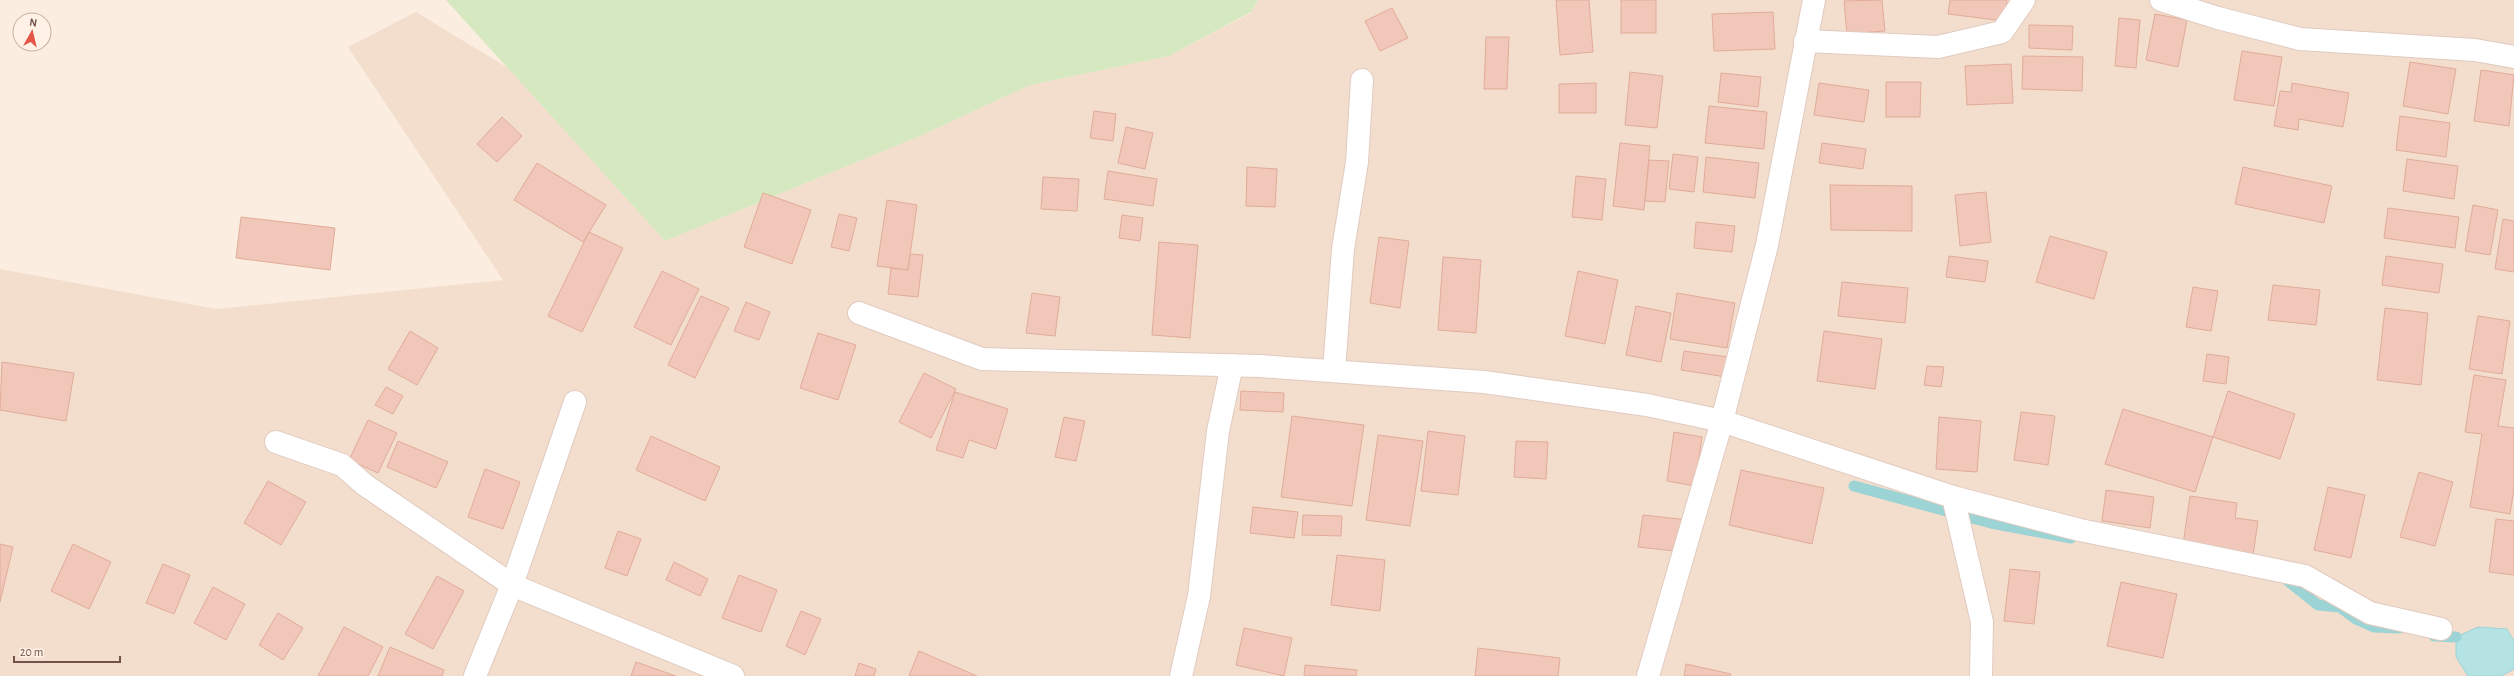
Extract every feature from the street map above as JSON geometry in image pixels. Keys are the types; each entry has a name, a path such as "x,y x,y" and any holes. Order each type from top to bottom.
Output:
{"street":[{"path":"1648,676 1722,421 1767,245 1814,0"},
{"path":"1806,41 1938,47 2002,32 2024,0"},
{"path":"2161,0 2218,18 2300,39 2475,50 2514,57"},
{"path":"1334,371 1343,249 1357,162 1362,80"},
{"path":"859,313 982,359 1232,365 1334,371 1484,382 1647,405 1722,421 1953,497 2080,530 2305,576 2370,613 2441,629"},
{"path":"1181,676 1199,596 1218,430 1232,365"},
{"path":"475,676 512,585 575,402"},
{"path":"276,442 342,465 365,485 512,585 733,676"},
{"path":"1953,497 1982,622 1981,676"}],"shaded area":[{"path":"1258,0 2514,0 2514,676 0,676 0,269 216,309 503,280 348,47 416,12 508,68 665,241 920,136 1030,85 1169,56 1251,13"}],"green space":[{"path":"446,0 1258,0 1251,12 1169,56 1030,85 920,136 665,241"}],"water":[{"path":"2478,627 2507,629 2514,641 2514,669 2501,676 2468,676 2456,657 2456,637"}],"building":[{"path":"1556,0 1589,0 1593,52 1560,55"},
{"path":"1621,0 1656,0 1656,33 1621,33"},
{"path":"1882,0 1885,31 1847,34 1844,1"},
{"path":"1950,0 2007,0 2004,21 1948,14"},
{"path":"1392,8 1408,38 1380,51 1365,21"},
{"path":"1773,12 1775,49 1714,51 1712,14"},
{"path":"2155,14 2187,20 2178,67 2146,60"},
{"path":"2119,18 2140,20 2136,68 2115,66"},
{"path":"2029,25 2073,26 2072,50 2029,48"},
{"path":"1486,37 1509,37 1507,89 1484,89"},
{"path":"2242,51 2282,57 2274,106 2234,100"},
{"path":"2023,56 2083,57 2082,91 2022,89"},
{"path":"2410,62 2456,69 2448,114 2403,106"},
{"path":"2011,64 2013,103 1967,105 1965,66"},
{"path":"2481,70 2514,75 2509,126 2474,121"},
{"path":"1630,72 1663,76 1657,128 1625,125"},
{"path":"1721,73 1761,77 1758,107 1718,102"},
{"path":"1886,82 1921,82 1920,117 1886,117"},
{"path":"1596,83 1596,113 1559,113 1559,84"},
{"path":"1819,83 1869,90 1864,122 1814,115"},
{"path":"2292,83 2349,93 2343,127 2299,119 2298,130 2274,126 2280,91 2291,92"},
{"path":"1709,106 1767,112 1764,149 1705,143"},
{"path":"1094,111 1116,114 1113,141 1090,138"},
{"path":"2400,116 2450,123 2446,157 2396,150"},
{"path":"502,117 522,136 497,162 477,144"},
{"path":"1126,127 1153,133 1145,169 1118,163"},
{"path":"1620,143 1650,146 1644,210 1613,206"},
{"path":"1822,143 1866,149 1863,169 1819,163"},
{"path":"1673,154 1698,157 1694,192 1669,189"},
{"path":"1706,157 1759,163 1755,198 1703,192"},
{"path":"2407,159 2458,166 2454,199 2403,191"},
{"path":"1649,160 1669,161 1665,202 1645,201"},
{"path":"537,163 606,205 583,242 514,200"},
{"path":"1247,167 1277,169 1275,207 1246,206"},
{"path":"2243,167 2332,186 2324,223 2235,204"},
{"path":"1108,171 1157,179 1153,206 1104,199"},
{"path":"1576,176 1606,179 1602,220 1572,217"},
{"path":"1043,177 1079,179 1077,211 1041,209"},
{"path":"1830,185 1912,186 1912,231 1831,230"},
{"path":"1986,192 1991,242 1960,246 1955,195"},
{"path":"763,193 811,210 792,264 744,247"},
{"path":"887,200 917,205 908,270 877,266"},
{"path":"2473,205 2498,210 2490,255 2465,251"},
{"path":"2388,208 2459,217 2455,248 2384,238"},
{"path":"839,214 857,218 849,251 831,247"},
{"path":"1122,215 1143,218 1140,241 1119,238"},
{"path":"241,217 335,228 330,270 236,258"},
{"path":"2503,219 2514,221 2514,272 2495,269"},
{"path":"1696,222 1735,226 1732,252 1694,248"},
{"path":"589,232 623,248 582,332 548,316"},
{"path":"2050,236 2107,252 2094,299 2036,282"},
{"path":"1379,237 1409,241 1400,308 1370,303"},
{"path":"1159,242 1198,245 1190,338 1152,335"},
{"path":"910,254 923,255 918,297 888,294 891,268 908,270"},
{"path":"1949,256 1988,261 1985,282 1946,277"},
{"path":"2386,256 2443,264 2439,293 2382,285"},
{"path":"1443,257 1481,260 1476,333 1438,330"},
{"path":"662,271 699,289 671,345 634,327"},
{"path":"1578,271 1618,280 1605,344 1565,336"},
{"path":"1842,282 1908,288 1905,323 1838,316"},
{"path":"2273,285 2320,290 2316,325 2268,320"},
{"path":"2193,287 2218,291 2211,331 2186,327"},
{"path":"1032,293 1060,297 1055,336 1026,333"},
{"path":"1677,293 1735,303 1727,348 1670,339"},
{"path":"701,296 729,308 695,378 668,365"},
{"path":"746,302 770,312 759,340 734,331"},
{"path":"1636,306 1671,313 1661,362 1626,355"},
{"path":"2385,308 2428,313 2421,385 2377,380"},
{"path":"2478,316 2510,321 2502,374 2469,369"},
{"path":"410,331 438,348 417,385 388,369"},
{"path":"1824,331 1882,339 1875,389 1817,381"},
{"path":"818,333 856,345 838,400 800,388"},
{"path":"1684,351 1728,357 1726,377 1681,370"},
{"path":"2207,354 2229,357 2226,384 2203,381"},
{"path":"2,362 74,373 66,421 0,410"},
{"path":"1927,366 1944,367 1941,387 1924,385"},
{"path":"924,373 956,389 931,438 899,422"},
{"path":"2474,375 2506,380 2498,426 2514,428 2514,489 2510,514 2470,507 2482,434 2465,432"},
{"path":"386,387 403,396 393,414 375,405"},
{"path":"1241,391 1284,393 1283,412 1240,410"},
{"path":"2228,391 2295,414 2280,459 2213,437"},
{"path":"955,392 1008,409 996,449 969,440 963,458 936,450"},
{"path":"2123,409 2213,437 2195,492 2105,464"},
{"path":"2021,412 2055,416 2048,465 2014,460"},
{"path":"1292,416 1364,425 1352,506 1281,497"},
{"path":"1064,417 1085,421 1076,461 1055,457"},
{"path":"1939,417 1981,421 1977,472 1936,469"},
{"path":"368,420 397,433 378,473 349,460"},
{"path":"1428,431 1465,436 1458,495 1421,491"},
{"path":"1674,432 1702,437 1695,486 1667,481"},
{"path":"1378,435 1423,441 1410,526 1366,520"},
{"path":"651,436 720,467 705,501 636,470"},
{"path":"398,441 448,462 436,488 387,467"},
{"path":"1516,441 1548,442 1546,479 1514,477"},
{"path":"485,469 520,482 503,529 468,517"},
{"path":"1741,470 1824,488 1812,544 1729,525"},
{"path":"2419,472 2453,482 2435,546 2400,537"},
{"path":"268,481 306,502 281,545 244,523"},
{"path":"2328,487 2365,495 2351,558 2314,550"},
{"path":"2106,490 2154,497 2150,528 2102,521"},
{"path":"2190,496 2237,503 2235,518 2258,521 2253,555 2183,545"},
{"path":"1253,507 1298,512 1294,538 1250,533"},
{"path":"1303,515 1342,516 1341,536 1302,535"},
{"path":"1643,515 1688,520 1684,552 1638,547"},
{"path":"2496,519 2514,521 2514,575 2489,572"},
{"path":"618,531 641,539 627,576 605,568"},
{"path":"0,544 13,547 0,602"},
{"path":"73,544 111,562 89,609 51,591"},
{"path":"1337,555 1385,560 1380,611 1331,605"},
{"path":"674,562 708,579 700,596 666,580"},
{"path":"163,564 190,575 174,614 146,603"},
{"path":"2010,569 2040,572 2034,624 2004,621"},
{"path":"739,575 777,590 761,632 722,618"},
{"path":"437,576 464,591 433,649 405,634"},
{"path":"2121,582 2177,594 2163,658 2107,646"},
{"path":"213,587 245,604 226,640 194,623"},
{"path":"801,611 821,619 805,655 786,646"},
{"path":"278,613 303,628 283,660 259,645"},
{"path":"344,627 383,647 368,676 318,676"},
{"path":"1244,628 1292,638 1284,676 1236,665"},
{"path":"390,647 444,670 442,676 378,676"},
{"path":"1478,648 1560,658 1558,676 1475,676"},
{"path":"919,651 977,676 909,676"},
{"path":"636,662 676,676 631,676"},
{"path":"859,663 876,669 874,676 855,676"},
{"path":"1686,664 1731,674 1730,676 1684,676"},
{"path":"1305,665 1357,670 1356,676 1304,676"}],"waterway":[{"path":"1854,486 1991,523 2071,538"},
{"path":"2283,577 2318,605 2340,607 2356,619 2374,627 2400,628"},
{"path":"2434,636 2456,637"}]}
